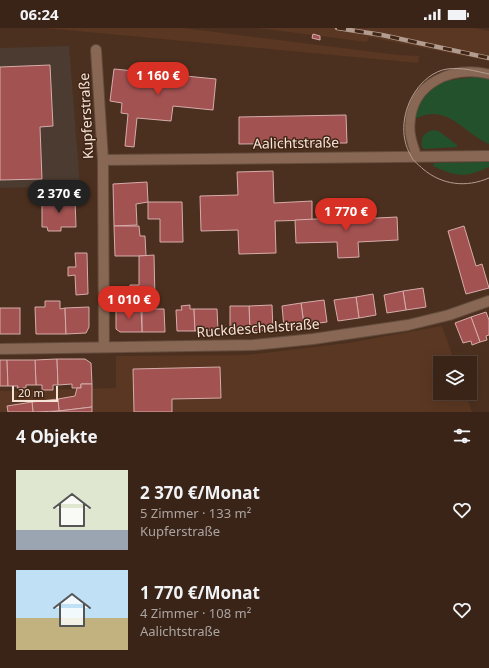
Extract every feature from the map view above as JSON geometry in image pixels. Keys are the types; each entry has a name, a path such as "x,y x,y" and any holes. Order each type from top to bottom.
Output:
{"street":[{"name":"Kupferstraße","path":"96,50 103,160 104,347"},
{"name":"Aalichtstraße","path":"103,160 489,156"},
{"name":"Ruckdeschelstraße","path":"0,349 253,345 377,331 421,322 489,300"}],"lane":[{"path":"415,151 411,137 410,125 413,107 424,89 438,78 451,74 475,71 489,74"}],"shaded area":[{"path":"45,28 183,28 398,55 419,56 418,63"},
{"path":"258,28 474,28 489,31 489,61 369,37 367,42"},
{"path":"69,46 80,186 0,188 0,48"},
{"path":"442,326 453,356 433,356 433,400 468,400 472,412 0,412 0,391 116,388 116,356 247,355 348,343"}],"green space":[{"path":"484,76 489,78 489,144 455,121 446,117 437,114 428,114 417,118 415,117 426,94 433,87 450,80"},
{"path":"435,130 457,145 457,147 424,149 422,147 422,140 424,135"},
{"path":"489,162 489,167 481,171 461,175 433,166 435,163"}],"building":[{"path":"313,34 320,36 320,40 312,38"},
{"path":"50,65 53,126 40,127 42,179 0,180 0,67"},
{"path":"114,69 216,79 213,110 173,106 171,121 137,118 134,147 125,146 128,114 121,113 122,103 110,101"},
{"path":"346,115 347,143 239,144 239,117"},
{"path":"273,171 274,203 312,201 312,220 275,221 276,253 239,254 238,230 201,231 200,196 238,195 237,172"},
{"path":"147,182 148,202 136,204 137,225 114,226 113,184"},
{"path":"42,199 75,199 76,227 61,227 61,231 48,231 47,227 42,227"},
{"path":"148,202 182,202 183,242 160,242 160,219 148,219"},
{"path":"356,212 357,219 397,217 398,240 358,242 359,257 338,258 337,242 296,243 295,220 336,218 336,213"},
{"path":"114,226 139,226 140,236 145,236 146,256 115,256"},
{"path":"464,226 476,266 482,264 489,288 466,294 448,231"},
{"path":"75,253 87,253 88,294 76,295 75,275 68,276 68,267 76,267"},
{"path":"154,255 155,301 140,301 140,295 130,295 130,285 139,285 139,256"},
{"path":"423,288 426,307 406,310 403,291"},
{"path":"403,291 406,310 387,313 384,295"},
{"path":"373,294 376,315 359,318 356,297"},
{"path":"356,297 359,318 338,321 334,300"},
{"path":"324,300 327,322 304,325 301,303"},
{"path":"45,301 60,301 60,309 65,308 66,334 36,334 35,307 45,307"},
{"path":"142,301 155,301 155,309 164,309 165,332 142,332"},
{"path":"301,303 304,325 284,328 282,306"},
{"path":"132,305 132,309 141,309 142,332 120,332 116,329 116,309 124,309 124,306"},
{"path":"190,305 190,309 194,309 195,331 177,331 176,310 182,310 181,306"},
{"path":"272,305 273,330 250,331 249,306"},
{"path":"230,306 249,306 250,331 230,331"},
{"path":"89,307 89,327 86,333 66,334 65,308"},
{"path":"0,308 20,308 20,334 0,334"},
{"path":"194,309 217,309 218,330 195,331"},
{"path":"486,312 489,320 489,335 486,336 487,340 480,342 471,317"},
{"path":"471,317 480,342 472,345 471,341 463,343 455,323"},
{"path":"57,359 58,385 53,385 53,390 42,390 42,385 36,385 35,360"},
{"path":"57,359 85,359 91,363 92,384 81,384 81,388 72,388 72,384 58,385"},
{"path":"0,360 7,360 8,386 0,386"},
{"path":"7,360 35,360 36,385 26,385 26,388 8,386"},
{"path":"220,367 221,398 172,399 172,412 134,412 133,369"},
{"path":"81,384 92,384 92,407 59,411 58,399 75,396 77,388 81,388"},
{"path":"58,399 59,411 33,412 32,402"},
{"path":"32,402 33,412 8,412 7,406"},
{"path":"92,407 92,412 51,412 59,411"}],"tram line":[{"path":"489,74 468,70 447,69 429,77 418,88 411,99 405,115 404,123 405,140 412,158 430,174 446,182 463,184 489,178"}],"railway":[{"path":"337,28 382,35 489,58"}]}
